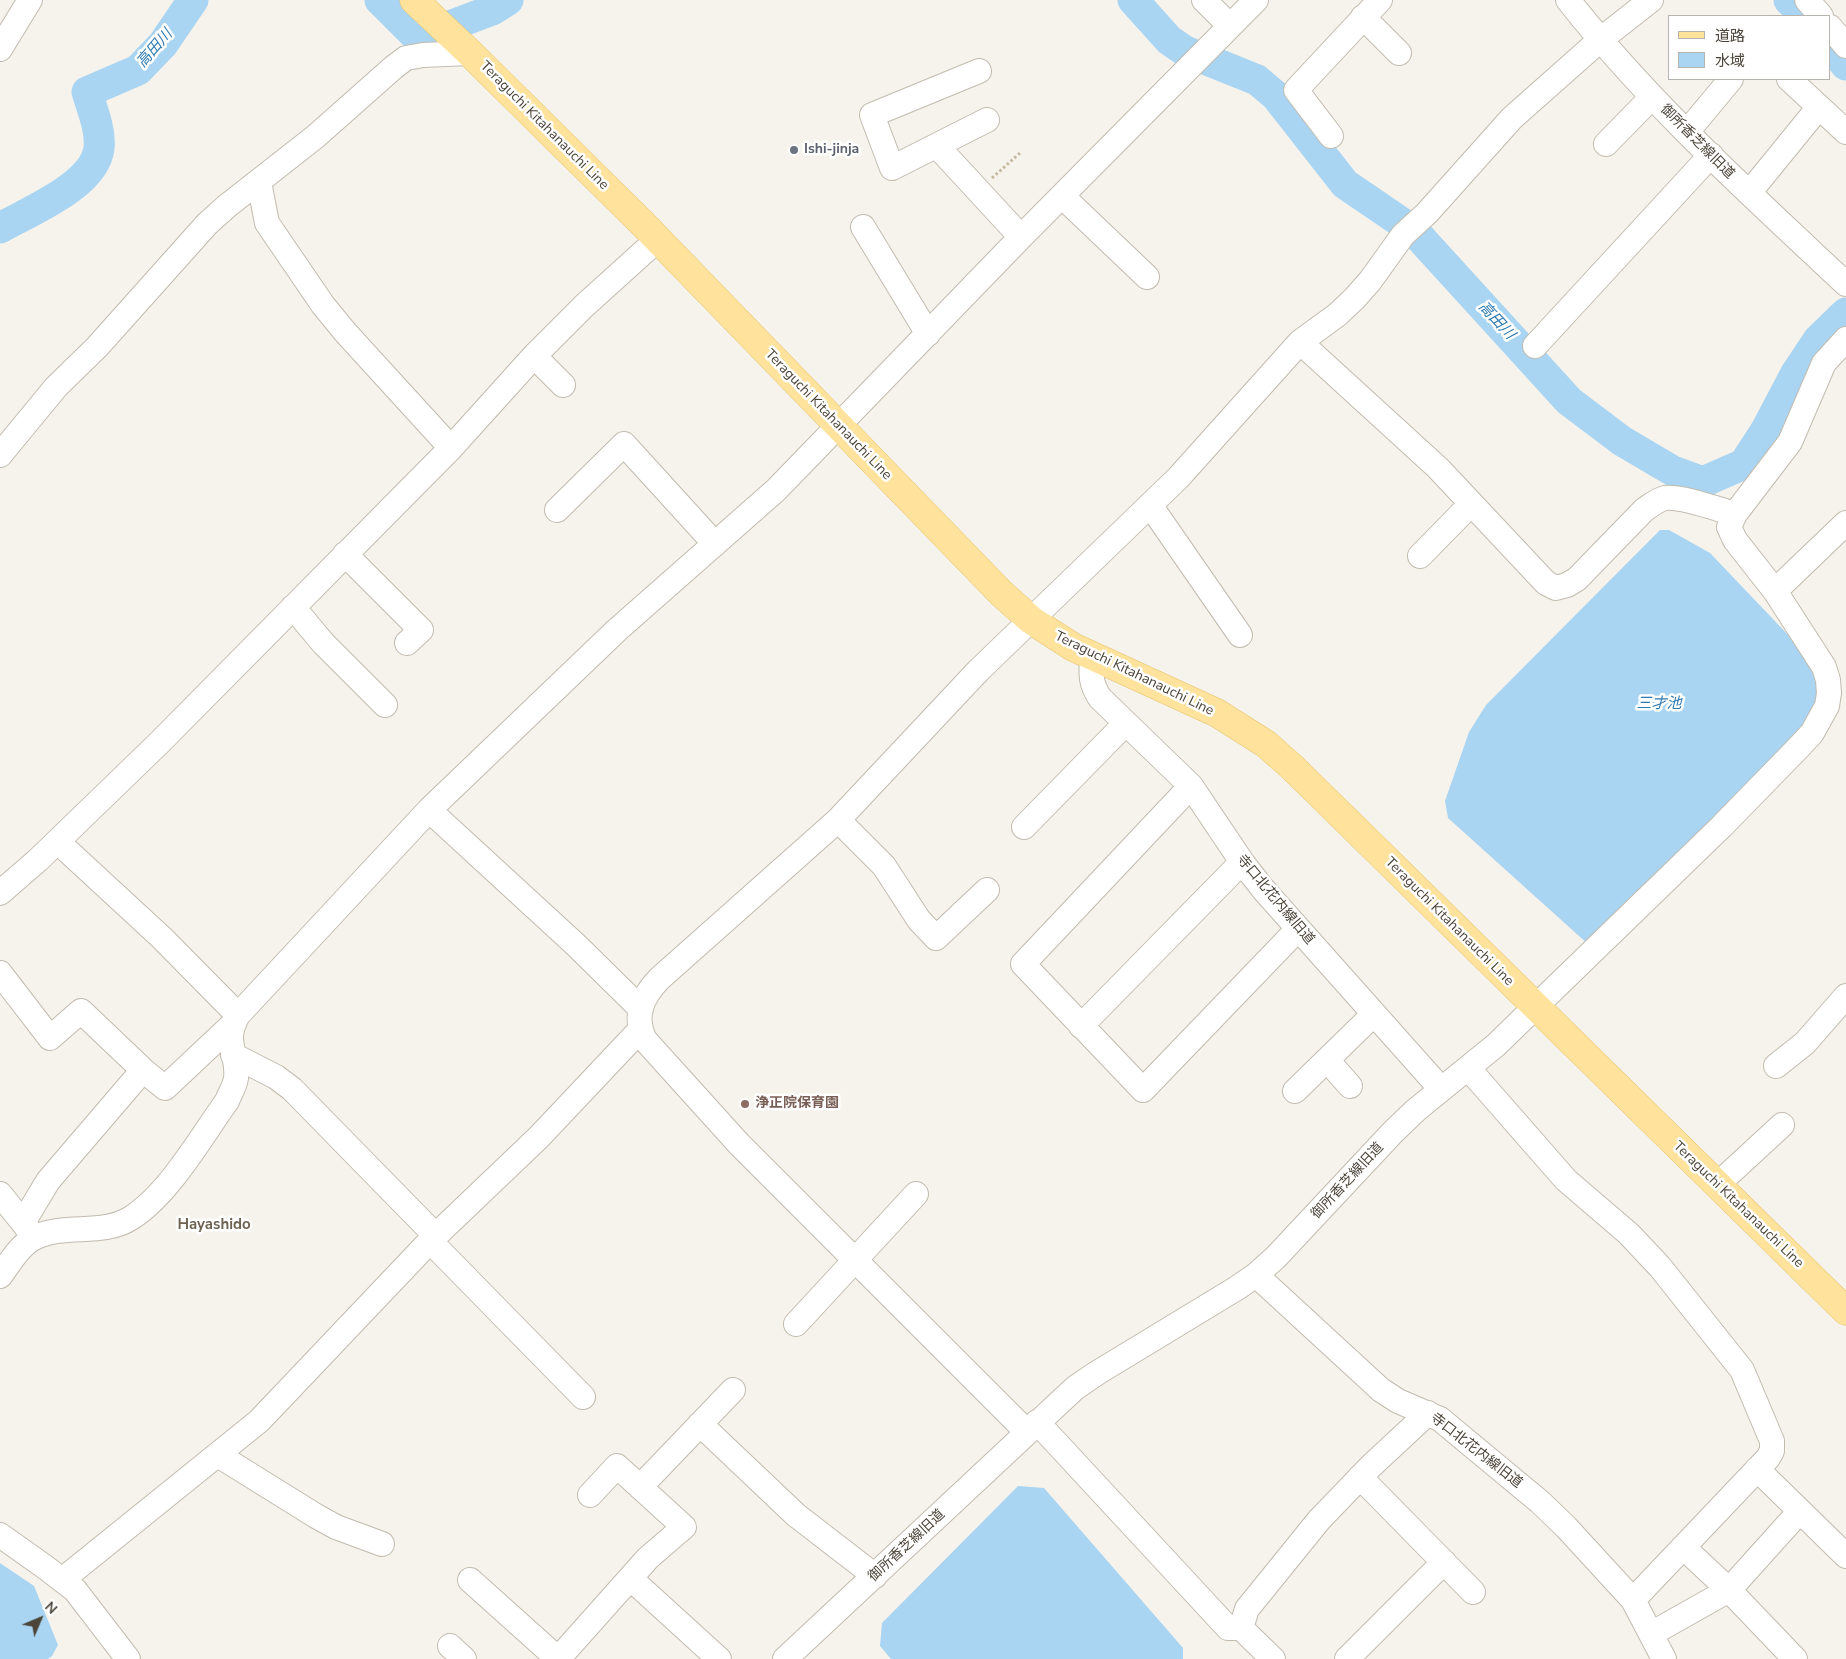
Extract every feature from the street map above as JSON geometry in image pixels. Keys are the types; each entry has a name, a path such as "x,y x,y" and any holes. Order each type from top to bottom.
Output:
{"main road":[{"name":"Teraguchi Kitahanauchi Line","path":"414,0 453,36 657,240 1001,593 1031,620 1052,635 1092,657 1217,713 1266,744 1293,768 1846,1311"}],"street":[{"path":"0,49 30,0"},
{"path":"1204,0 1230,26"},
{"path":"0,973 50,1038 81,1011 143,1070 165,1088 235,1020 428,810 617,630 776,490 1021,237 1256,0"},
{"path":"1331,136 1296,90 1380,0"},
{"name":"御所香芝線旧道","path":"1568,0 1600,40 1652,97 1749,193 1846,284"},
{"path":"1272,1659 1241,1628 1228,1628 1032,1427 855,1260 703,1106 645,1040 640,1020 644,999 659,979 838,820 978,670 1150,505 1205,449 1300,342 1337,315 1354,299 1370,281 1403,235 1427,213 1512,118 1600,40 1651,0"},
{"path":"1807,0 1820,15"},
{"path":"1363,17 1399,53"},
{"path":"1831,28 1846,46"},
{"path":"0,455 56,387 98,347 184,248 226,206 260,182 406,58 423,55 453,36"},
{"path":"979,71 872,115 892,168 987,120"},
{"path":"1687,132 1730,80"},
{"path":"1790,80 1846,132"},
{"path":"1606,144 1652,97"},
{"path":"1749,193 1819,107"},
{"path":"937,146 1021,237"},
{"path":"1534,346 1711,155"},
{"path":"260,182 267,223 322,305 452,448"},
{"path":"1062,196 1147,277"},
{"path":"864,227 928,334"},
{"path":"0,892 58,842 159,743 452,448 534,356 584,306 657,240"},
{"path":"1838,695 1828,680 1824,666 1775,591 1735,540 1729,527 1735,514 1790,442 1824,363 1846,339"},
{"path":"1300,342 1438,468 1546,583 1556,588 1567,586 1577,579 1654,502 1664,498 1678,499 1735,514"},
{"path":"534,356 563,385"},
{"path":"558,510 624,444 716,544"},
{"path":"1420,556 1471,504"},
{"path":"1150,505 1240,635"},
{"path":"1775,591 1846,523"},
{"path":"345,554 420,630 408,643"},
{"path":"293,607 323,643 385,705"},
{"name":"寺口北花内線旧道","path":"1092,657 1091,678 1093,688 1100,698 1191,786 1242,862 1263,889 1441,1089"},
{"name":"御所香芝線旧道","path":"785,1659 1075,1388 1256,1275 1276,1257 1393,1132 1441,1089 1496,1044 1722,826 1800,746 1822,718 1827,706 1838,695"},
{"path":"1024,827 1126,723"},
{"path":"1191,786 1023,964 1143,1090 1298,929"},
{"path":"428,810 576,945 640,1020"},
{"path":"838,820 884,866 919,920 936,938 987,890"},
{"path":"58,842 162,938 235,1020"},
{"path":"1082,1026 1242,862"},
{"path":"1776,1066 1805,1043 1846,996"},
{"path":"1295,1091 1374,1014"},
{"path":"29,1229 113,1226 131,1218 165,1188 227,1100 233,1088 236,1076 230,1037 235,1020"},
{"path":"62,1580 218,1455 278,1403 433,1238 533,1143 640,1020"},
{"path":"233,1055 276,1077 292,1089 583,1398"},
{"path":"1327,1060 1350,1086"},
{"path":"1468,1068 1566,1180 1645,1250 1733,1357 1742,1370 1772,1441 1772,1451 1768,1458 1633,1600"},
{"path":"0,1276 23,1247 48,1181 143,1070"},
{"path":"1717,1185 1782,1125"},
{"path":"0,1194 29,1229"},
{"path":"796,1324 916,1194"},
{"name":"寺口北花内線旧道","path":"1256,1275 1381,1390 1398,1401 1440,1419 1540,1502 1566,1527 1633,1600 1664,1659"},
{"path":"640,1486 733,1390"},
{"path":"1241,1628 1247,1609 1319,1520 1360,1476 1428,1413"},
{"path":"700,1424 796,1515 875,1576"},
{"path":"218,1455 316,1516 382,1544"},
{"path":"470,1580 558,1659 648,1558 684,1527 617,1466 590,1495"},
{"path":"1757,1469 1846,1556"},
{"path":"1360,1476 1473,1592"},
{"path":"1651,1634 1729,1590 1800,1511"},
{"path":"0,1535 75,1590 128,1659"},
{"path":"1683,1547 1729,1590 1795,1659"},
{"path":"1347,1659 1444,1562"},
{"path":"630,1578 719,1659"}],"path":[{"path":"979,191 1020,153"}],"water":[{"name":"三才池","path":"1660,530 1669,530 1710,553 1792,639 1817,677 1819,696 1808,719 1739,797 1589,945 1448,818 1445,801 1469,732 1486,705"},
{"path":"1018,1486 1044,1488 1183,1648 1183,1659 891,1659 880,1646 882,1623"},
{"path":"0,1563 34,1586 58,1645 52,1656 48,1659 0,1659"}],"waterway":[{"name":"高田川","path":"0,228 59,196 86,174 95,161 99,148 99,134 87,92 138,70 163,44 193,0"},
{"name":"高田川","path":"380,0 418,38 492,10 508,0"},
{"name":"高田川","path":"1133,0 1169,40 1185,51 1257,80 1276,96 1345,184 1414,231 1569,401 1622,441 1673,471 1703,482 1744,464 1766,430 1796,373 1818,340 1846,313"},
{"path":"1789,0 1805,15"},
{"path":"1831,47 1846,65"}],"place":[{"name":"Ishi-jinja","path":"794,150"},
{"name":"浄正院保育園","path":"745,1104"}],"district":[{"name":"Hayashido","path":"214,1225"}]}
